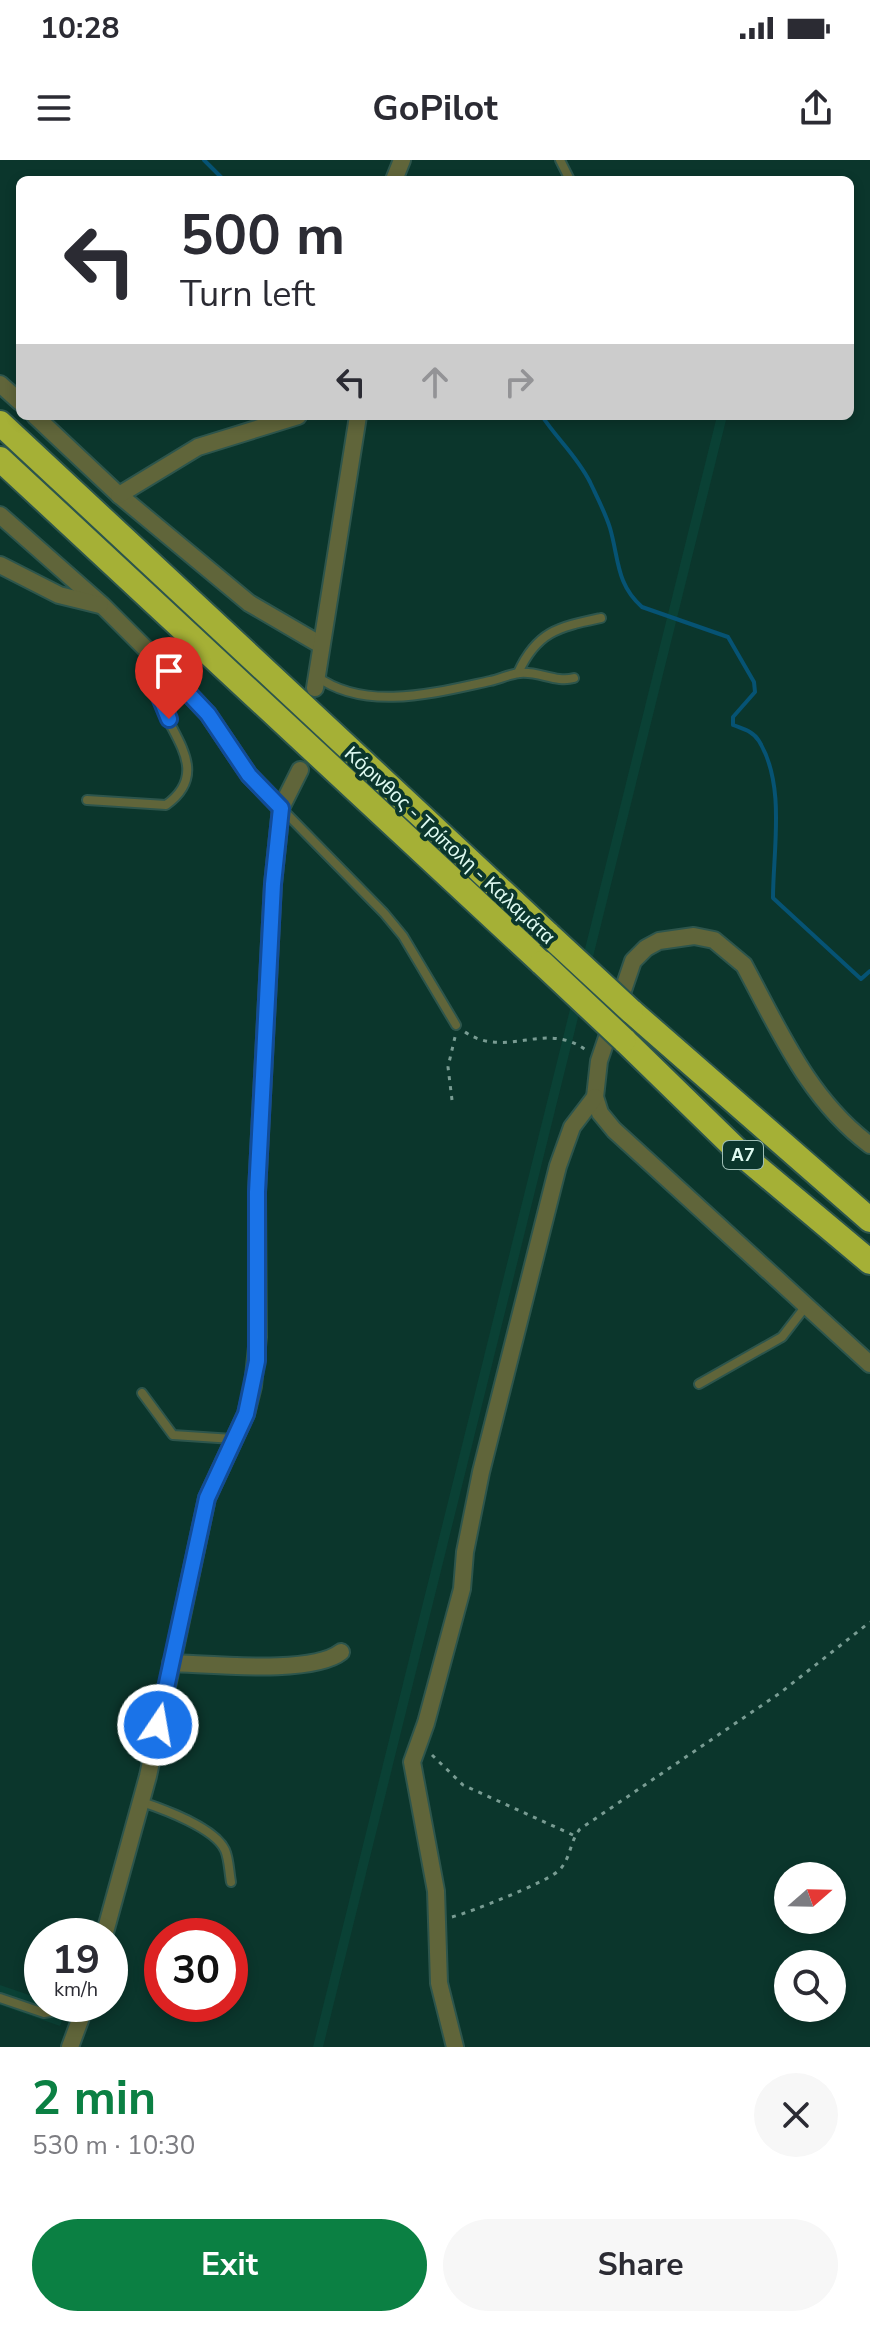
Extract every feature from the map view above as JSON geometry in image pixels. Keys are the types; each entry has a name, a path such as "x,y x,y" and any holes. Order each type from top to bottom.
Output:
{"highway":[{"name":"Κόρινθος - Τρίπολη - Καλαμάτα","path":"0,423 631,1011 870,1220"},
{"name":"Κόρινθος - Τρίπολη - Καλαμάτα","path":"0,459 542,963 749,1161 870,1262"}],"street":[{"path":"0,384 16,398"},
{"path":"39,420 119,495 249,603 321,645"},
{"path":"119,495 198,447 285,420"},
{"path":"316,682 357,420"},
{"path":"0,515 102,605 156,659 208,714 249,775 281,808"},
{"path":"0,565 59,595 102,605"},
{"path":"109,1918 141,1801 207,1498 246,1414 257,1361 257,1192 273,884 281,808 300,770"},
{"path":"870,1145 848,1128 809,1083 744,965 731,950 714,940 675,936 646,948 633,961 599,1061 595,1097 600,1113 614,1130 870,1364"},
{"path":"455,2047 439,1983 429,1844 412,1762 423,1733 462,1589 465,1552 481,1472 558,1166 572,1127 595,1097"},
{"path":"171,1663 262,1666 318,1663 341,1652"},
{"path":"70,2047 79,2022"}],"lane":[{"path":"518,673 531,648 547,633 601,618"},
{"path":"87,800 166,805 182,789 186,758 157,690 156,659"},
{"path":"316,682 349,695 379,698 491,681 518,673 564,681 574,678"},
{"path":"281,808 403,936 456,1025"},
{"path":"699,1384 782,1337 806,1306"},
{"path":"142,1393 173,1435 234,1439"},
{"path":"141,1801 165,1810 219,1842 226,1854 231,1882"},
{"path":"0,1998 24,2006"}],"path":[{"path":"452,1100 448,1067 456,1025 473,1037 491,1043 556,1036 578,1044 599,1061"},
{"path":"437,1922 462,1915 556,1873 569,1857 574,1836 780,1693 870,1622"},
{"path":"423,1733 435,1760 463,1785 574,1836"}],"shaded area":[{"path":"716,420 726,420 323,2047 313,2047"},
{"path":"0,1985 24,1993 24,2013 0,2005"}],"waterway":[{"path":"204,160 220,176"},
{"path":"545,420 590,482 610,528 623,580 634,598 642,607 728,637 754,682 755,692 733,717 733,725 757,738 773,777 776,818 773,898 861,979 870,971"}],"route":[{"path":"158,1725 207,1498 246,1414 257,1361 257,1192 273,884 281,808 249,775 208,714 156,659 157,690 169,719"}]}
